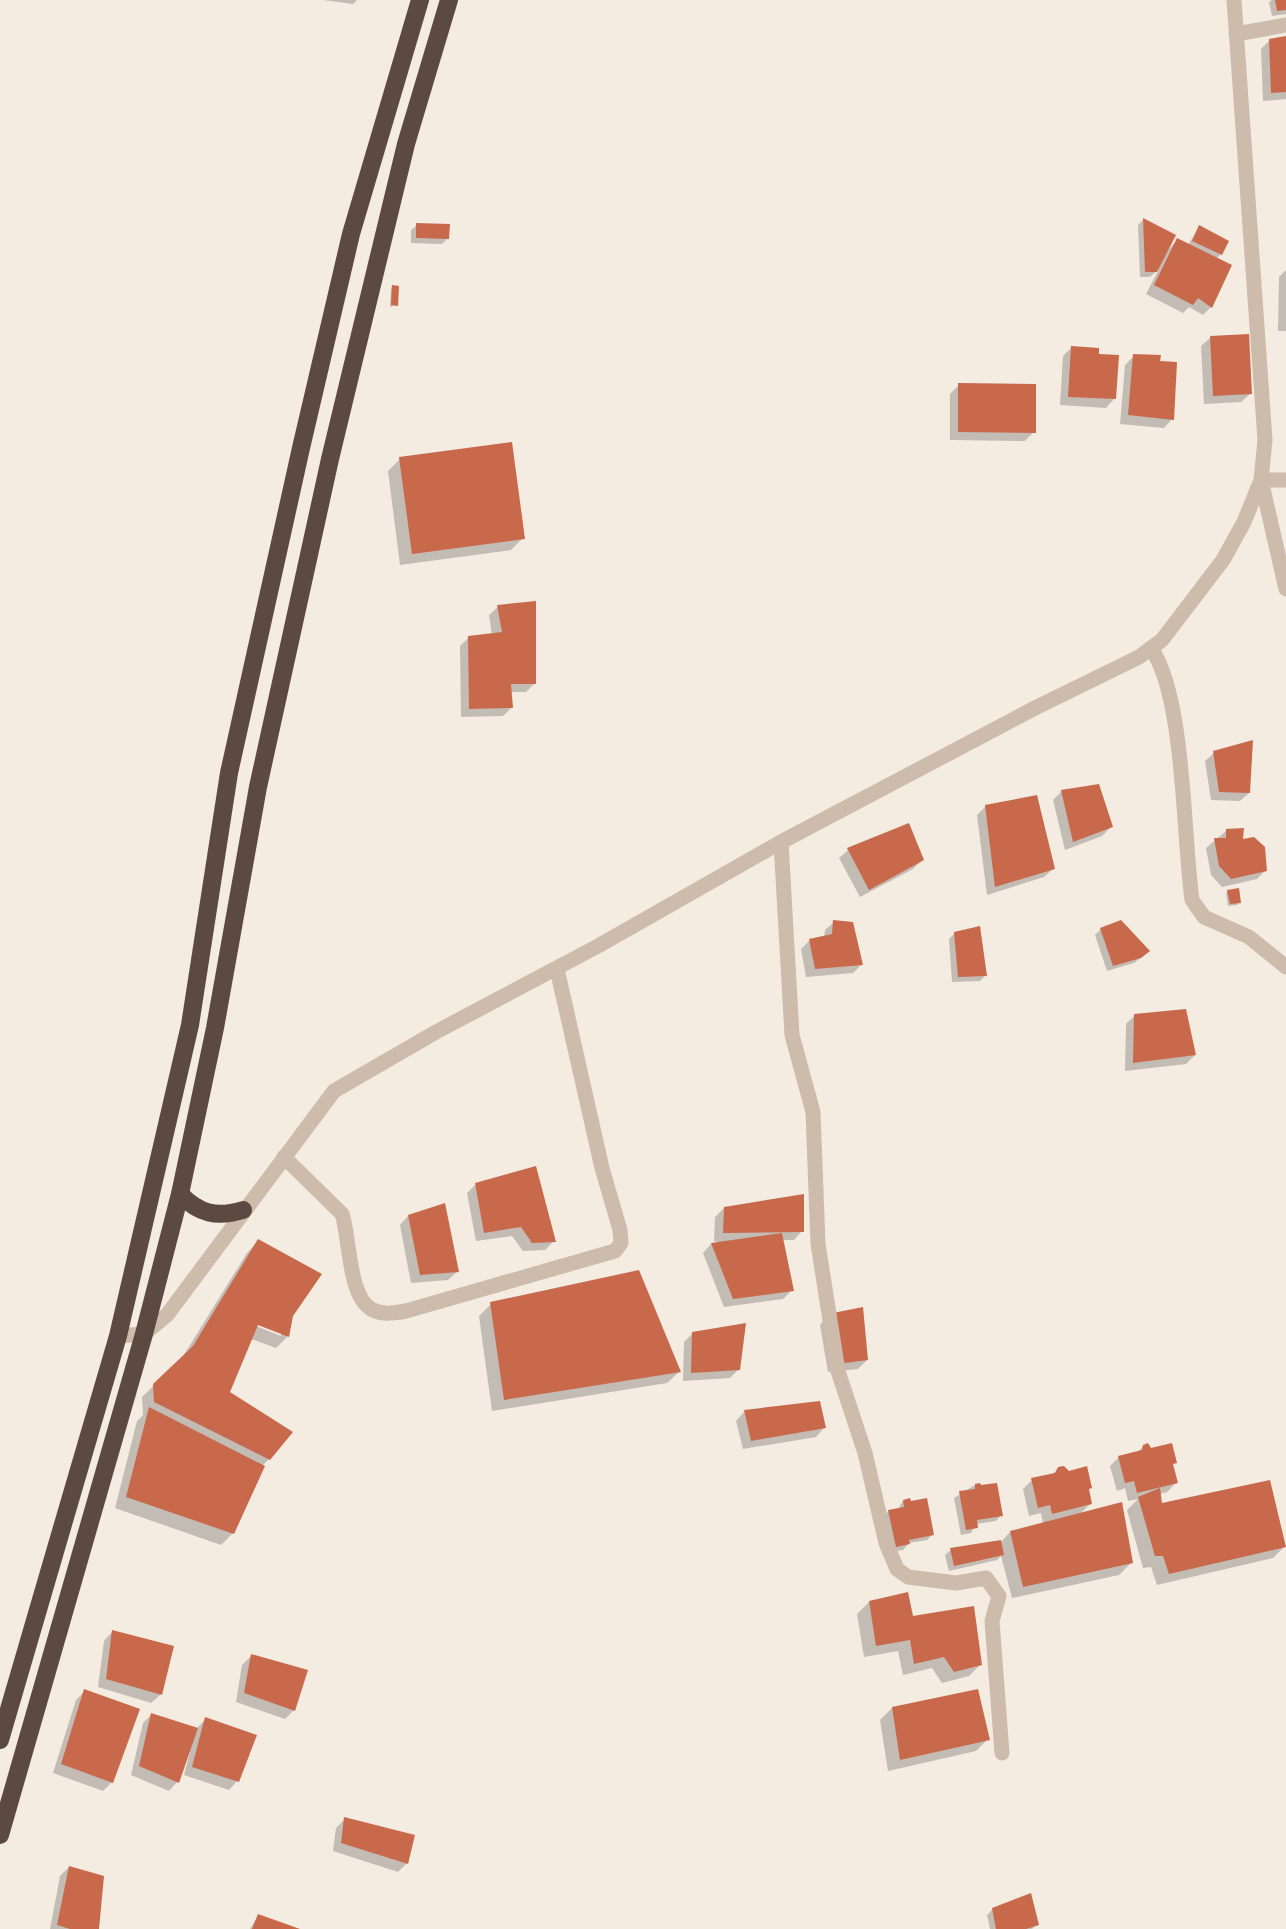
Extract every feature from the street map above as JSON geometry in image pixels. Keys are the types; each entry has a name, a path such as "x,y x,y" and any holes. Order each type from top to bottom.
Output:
{"highway":[{"path":"0,1740 118,1336 190,1025 229,773 301,448 351,234 420,0"},
{"path":"0,1835 144,1334 180,1194 214,1028 258,787 330,459 406,144 449,0"},
{"path":"180,1194 192,1207 209,1214 226,1215 243,1210"}],"street":[{"path":"118,1336 144,1334 180,1300 243,1210 334,1091 427,1037 557,969 781,842 1037,707 1139,657 1162,640 1223,560 1244,522 1261,480 1265,440 1234,0"},
{"path":"1236,34 1286,25"},
{"path":"1261,480 1286,480"},
{"path":"1261,480 1286,589"},
{"path":"1151,648 1159,660 1167,683 1176,740 1192,900 1204,917 1249,937 1286,967"},
{"path":"781,842 792,1035 813,1113 818,1244 838,1371 865,1453 886,1543 897,1569 908,1577 956,1583 986,1578 999,1596 992,1621 1002,1753"},
{"path":"284,1157 342,1214 351,1267 360,1296 371,1310 387,1314 406,1311 615,1251 621,1243 621,1230 602,1168 557,969"}],"building":[{"path":"1275,0 1286,0 1286,10 1277,11"},
{"path":"1286,36 1286,92 1271,93 1269,39"},
{"path":"1143,218 1176,235 1157,272 1145,272"},
{"path":"416,223 450,224 449,239 416,238"},
{"path":"1199,225 1229,241 1222,255 1192,241"},
{"path":"1177,238 1232,265 1212,308 1198,298 1193,305 1154,285"},
{"path":"392,285 399,286 398,306 391,305"},
{"path":"1249,334 1252,394 1213,396 1210,336"},
{"path":"1071,346 1099,348 1099,354 1119,355 1116,399 1068,397"},
{"path":"1133,354 1161,355 1160,361 1177,362 1174,420 1128,415"},
{"path":"958,383 1036,384 1036,433 958,432"},
{"path":"512,442 525,539 412,554 399,457"},
{"path":"536,601 536,684 511,684 513,708 469,709 468,636 502,632 497,605"},
{"path":"1253,740 1250,793 1219,792 1213,751"},
{"path":"1099,784 1113,827 1073,842 1061,790"},
{"path":"1037,795 1055,869 995,887 985,805"},
{"path":"909,823 924,860 869,890 847,848"},
{"path":"1244,828 1243,839 1254,837 1265,847 1267,871 1231,879 1219,866 1214,838 1226,838 1226,829"},
{"path":"1239,888 1241,903 1230,904 1227,890"},
{"path":"833,920 853,922 863,965 815,969 809,939 832,934"},
{"path":"1121,920 1150,951 1141,958 1113,966 1100,928"},
{"path":"980,926 987,976 958,977 954,932"},
{"path":"1186,1009 1196,1055 1133,1063 1134,1014"},
{"path":"536,1166 556,1242 532,1243 521,1227 484,1233 475,1183"},
{"path":"804,1194 804,1232 723,1233 724,1207"},
{"path":"445,1203 459,1272 420,1275 408,1215"},
{"path":"782,1233 794,1291 733,1299 711,1243"},
{"path":"258,1239 322,1274 293,1316 289,1337 258,1325 230,1392 293,1432 270,1460 154,1402 153,1384 193,1346"},
{"path":"639,1270 681,1372 504,1400 490,1302"},
{"path":"863,1307 868,1360 837,1364 828,1314"},
{"path":"746,1323 740,1370 691,1373 692,1332"},
{"path":"820,1401 826,1428 751,1441 744,1410"},
{"path":"149,1407 265,1466 234,1534 126,1497"},
{"path":"1148,1443 1151,1448 1172,1443 1177,1463 1173,1464 1178,1483 1137,1493 1134,1481 1125,1483 1118,1456 1142,1450 1143,1445"},
{"path":"1064,1466 1069,1471 1087,1466 1092,1488 1089,1489 1092,1504 1052,1514 1050,1505 1038,1508 1031,1478 1055,1473 1058,1467"},
{"path":"1270,1480 1286,1547 1169,1574 1163,1556 1155,1556 1138,1497 1160,1488 1162,1503"},
{"path":"980,1483 981,1485 997,1483 1003,1516 977,1520 978,1528 966,1530 959,1491 975,1489 975,1484"},
{"path":"910,1498 911,1501 927,1498 934,1535 909,1540 910,1544 896,1547 888,1510 904,1507 903,1500"},
{"path":"1122,1502 1133,1563 1023,1587 1010,1531"},
{"path":"1001,1540 1004,1555 954,1566 950,1548"},
{"path":"908,1592 913,1616 974,1606 982,1665 954,1672 944,1657 914,1664 910,1640 876,1646 869,1601"},
{"path":"112,1630 174,1646 162,1695 106,1679"},
{"path":"251,1654 308,1670 295,1711 244,1693"},
{"path":"84,1689 140,1709 113,1783 61,1764"},
{"path":"978,1689 990,1740 900,1760 892,1707"},
{"path":"151,1713 198,1728 179,1783 139,1766"},
{"path":"205,1717 257,1735 239,1782 192,1767"},
{"path":"344,1817 415,1835 408,1864 341,1843"},
{"path":"69,1866 104,1876 99,1929 70,1929 57,1925"},
{"path":"1031,1893 1039,1925 1026,1929 996,1929 992,1908"},
{"path":"258,1914 300,1929 252,1929"}]}
